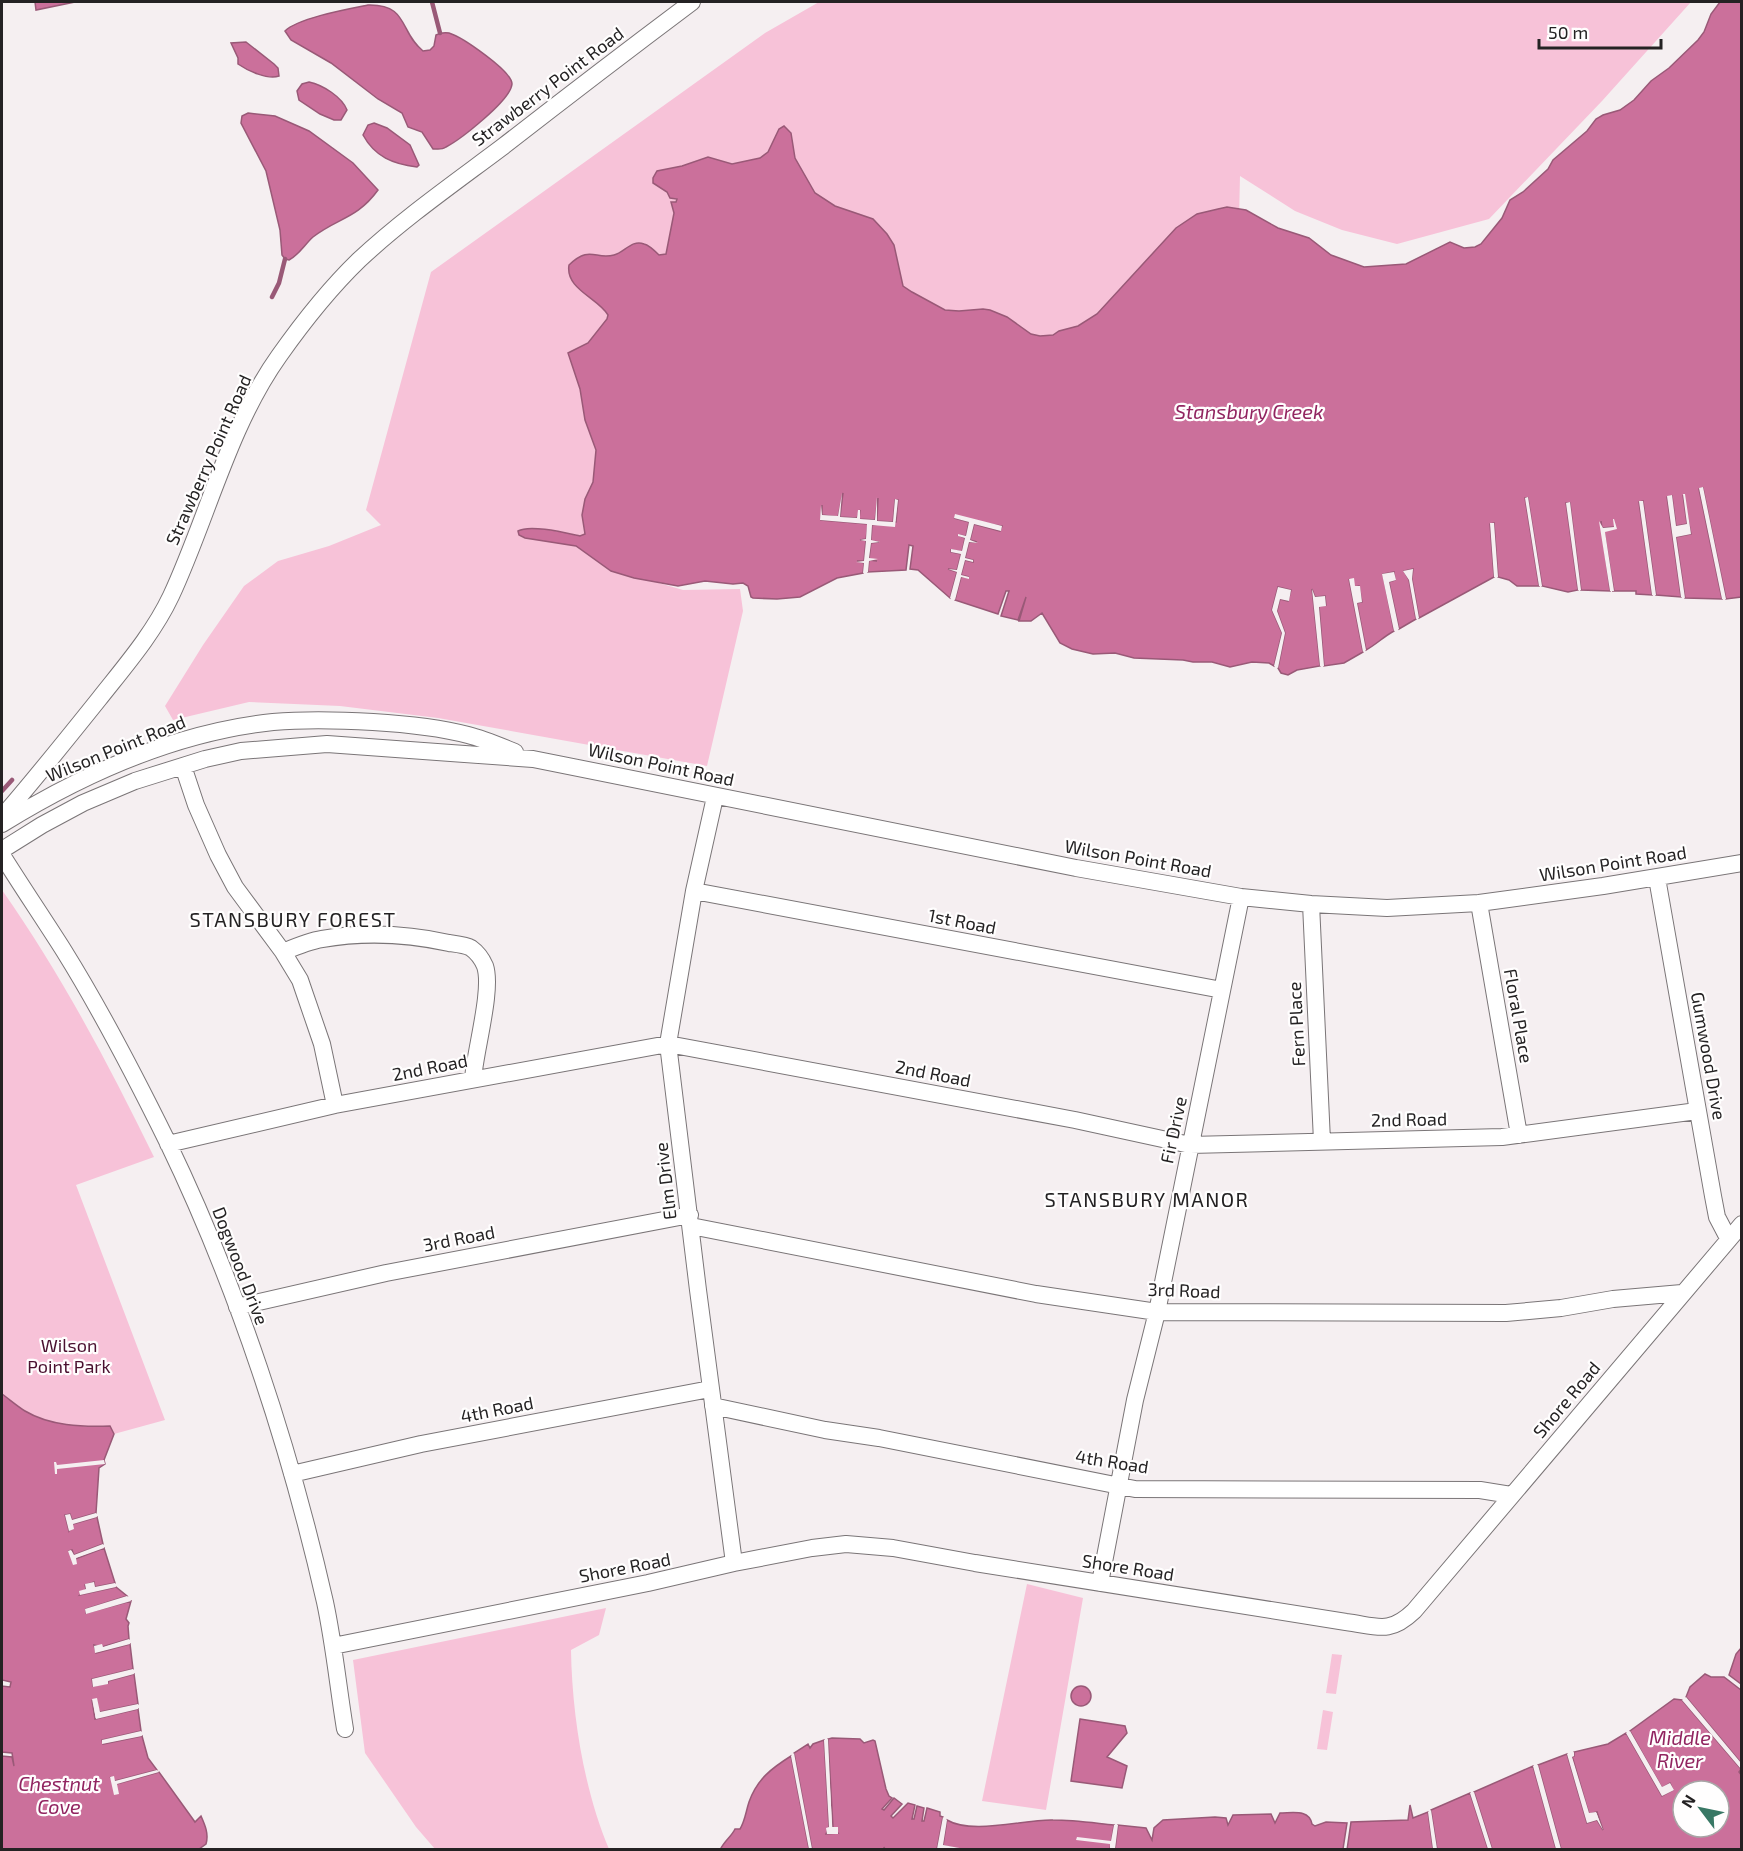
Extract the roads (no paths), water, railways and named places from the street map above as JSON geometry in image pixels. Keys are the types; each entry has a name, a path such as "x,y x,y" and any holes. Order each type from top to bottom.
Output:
{"street":[{"name":"Strawberry Point Road","path":"2,817 58,751 131,659 154,626 174,588 235,440 257,394 276,360 300,326 359,260 409,218 692,2"},
{"name":"Wilson Point Road","path":"2,825 83,780 140,757 208,734 272,722 333,720 428,726 471,736 533,759"},
{"name":"Wilson Point Road","path":"2,850 42,825 104,793 183,765 241,751 327,744 533,759 1076,868 1241,897 1311,904 1387,908 1479,903 1657,878 1742,863"},
{"path":"183,765 196,805 218,855 242,896 283,952 300,980 318,1033 335,1105"},
{"name":"Elm Drive","path":"715,796 694,891 668,1044 710,1389 734,1563"},
{"name":"Dogwood Drive","path":"2,855 85,986 168,1144 204,1223 237,1307 292,1474 325,1602 345,1729"},
{"name":"Gumwood Drive","path":"1657,878 1717,1217 1728,1238"},
{"name":"1st Road","path":"694,891 1222,990"},
{"name":"Fir Drive","path":"1100,1583 1241,897"},
{"name":"Floral Place","path":"1479,903 1519,1135"},
{"name":"Fern Place","path":"1311,904 1322,1141"},
{"path":"283,952 318,939 350,935 413,937 470,947 481,956 486,968 488,984 473,1079"},
{"name":"2nd Road","path":"168,1144 335,1105 668,1044 1075,1120 1191,1145 1444,1140 1519,1135 1697,1111"},
{"name":"3rd Road","path":"237,1307 387,1273 690,1221 1036,1294 1157,1312 1506,1313 1561,1308 1613,1299 1682,1293"},
{"name":"Shore Road","path":"333,1646 648,1583 734,1563 846,1544 870,1545 1371,1626 1395,1626 1414,1611 1742,1224"},
{"name":"4th Road","path":"292,1474 443,1440 710,1389"},
{"name":"4th Road","path":"713,1406 825,1430 879,1438 1135,1489 1480,1490 1511,1495"}],"water":[{"path":"35,2 75,2 36,10"},
{"name":"Stansbury Creek","path":"1720,2 1741,2 1741,597 1726,599 1703,488 1699,489 1722,599 1685,598 1676,537 1691,534 1683,495 1687,524 1676,526 1672,496 1667,497 1681,597 1656,595 1643,501 1639,502 1652,595 1636,594 1636,591 1614,591 1604,531 1614,527 1602,528 1601,521 1610,591 1581,590 1570,503 1566,503 1578,590 1568,592 1542,586 1528,498 1525,498 1539,586 1517,586 1509,580 1498,577 1494,523 1490,524 1494,577 1419,618 1412,579 1413,569 1404,571 1409,580 1416,619 1399,629 1389,582 1395,580 1394,572 1383,574 1394,631 1366,650 1357,603 1362,602 1359,586 1355,587 1349,579 1363,652 1344,663 1324,666 1319,606 1326,605 1325,596 1315,597 1312,589 1320,666 1297,670 1288,675 1281,673 1278,668 1285,633 1277,611 1280,599 1288,601 1291,590 1278,587 1272,610 1282,633 1274,666 1269,663 1252,662 1230,667 1212,662 1134,658 1115,653 1093,654 1072,649 1060,643 1042,613 1031,621 1019,621 1026,597 1018,620 1001,616 1009,591 1006,591 998,614 955,600 961,577 969,577 961,575 965,560 973,562 965,558 969,542 977,542 970,540 974,524 1000,531 1002,526 954,518 969,522 966,536 958,535 965,538 962,552 951,550 951,552 961,554 957,570 948,569 957,572 950,598 918,570 910,569 913,546 909,545 906,570 868,572 869,560 877,561 869,559 871,543 879,542 871,541 872,525 896,522 898,500 895,500 893,522 877,521 878,498 875,520 859,519 860,510 857,518 840,517 843,493 838,517 822,515 822,505 821,520 868,524 866,539 860,540 866,540 864,561 857,561 864,563 863,573 837,578 800,597 777,599 753,598 748,586 743,583 705,581 678,586 634,578 611,571 576,546 525,538 519,535 518,531 531,528 580,536 585,534 582,515 585,499 593,482 596,450 585,420 580,389 568,353 588,343 608,315 572,281 569,265 587,254 607,256 618,254 636,243 648,246 659,255 666,254 674,213 671,202 676,202 677,199 670,198 667,192 653,183 657,171 708,157 732,164 760,158 768,152 779,129 784,126 791,133 795,158 815,193 835,206 873,219 887,234 894,245 903,286 945,310 990,310 1007,317 1031,334 1053,335 1078,326 1097,314 1176,228 1197,214 1227,207 1246,210 1278,228 1309,238 1331,255 1364,267 1406,264 1450,242 1464,248 1475,247 1481,244 1502,218 1510,200 1523,192 1548,169 1553,160 1587,131 1596,119 1620,110 1634,100 1651,81 1669,68 1698,40"},
{"path":"368,5 391,9 397,14 415,44 423,51 430,50 434,46 436,35 441,33 449,33 464,41 504,71 512,84 509,91 495,109 462,136 444,148 433,149 422,132 408,127 402,113 378,99 331,63 291,40 285,31 291,26 312,18"},
{"path":"246,42 278,68 279,76 264,76 238,64 238,58 231,43"},
{"path":"309,82 326,89 345,105 347,110 341,120 334,120 320,114 299,100 297,91 302,84"},
{"path":"248,113 275,116 309,131 353,163 378,190 355,213 313,237 289,260 282,255 280,230 266,171 241,123 242,116"},
{"path":"374,123 387,128 410,145 419,165 417,167 400,164 373,149 363,135 368,125"},
{"name":"Chestnut Cove","path":"2,1394 25,1411 45,1420 77,1426 110,1426 114,1434 104,1460 105,1464 99,1468 96,1513 72,1520 70,1514 65,1515 69,1531 73,1524 97,1517 103,1544 74,1555 72,1550 69,1551 75,1559 104,1548 115,1583 95,1587 94,1582 85,1585 86,1589 80,1595 116,1587 127,1596 86,1609 86,1613 131,1601 126,1619 129,1623 129,1639 102,1647 94,1645 96,1653 130,1644 133,1669 92,1679 93,1686 134,1674 138,1704 100,1712 92,1700 95,1719 138,1709 141,1731 102,1740 103,1744 142,1736 148,1758 157,1770 115,1781 110,1777 117,1784 159,1772 195,1822 201,1816 207,1837 206,1844 199,1849 2,1849 2,1756 12,1757 14,1766 12,1753 2,1752 2,1686 10,1687 11,1682 2,1680"},
{"name":"Middle River","path":"1741,1648 1741,1684 1729,1675 1736,1654"},
{"name":"Middle River","path":"1705,1674 1711,1677 1724,1677 1741,1690 1741,1763 1686,1697 1690,1687"},
{"path":"1081,1686 1088,1689 1091,1696 1088,1703 1081,1706 1074,1703 1071,1696 1074,1689"},
{"name":"Middle River","path":"1674,1699 1682,1700 1741,1769 1739,1772 1742,1776 1741,1849 1561,1849 1538,1765 1567,1754 1587,1823 1597,1820 1603,1830 1597,1812 1589,1814 1572,1756 1574,1752 1608,1744 1626,1733 1662,1796 1671,1791 1671,1839 1731,1839 1731,1779 1671,1779 1671,1785 1670,1783 1662,1788 1630,1731"},
{"path":"1080,1719 1125,1726 1127,1733 1107,1757 1127,1766 1122,1788 1071,1781"},
{"path":"828,1739 860,1739 864,1743 875,1741 886,1789 892,1798 882,1809 884,1810 894,1798 902,1804 891,1816 893,1818 908,1803 915,1805 912,1819 914,1819 917,1806 924,1808 922,1821 924,1821 927,1808 940,1812 940,1816 943,1817 937,1849 885,1849 884,1847 884,1850 812,1849 794,1753 808,1744 810,1748 813,1744 824,1740 829,1827 826,1834 838,1833 833,1827"},
{"path":"791,1756 809,1849 720,1850 735,1829 740,1829 756,1787 771,1770"},
{"path":"1533,1766 1556,1849 1492,1849 1474,1792"},
{"path":"1470,1793 1488,1849 1437,1849 1431,1810"},
{"path":"1410,1805 1413,1818 1428,1812 1433,1849 1347,1850 1351,1822 1408,1820"},
{"path":"1280,1813 1304,1814 1315,1826 1326,1822 1347,1823 1343,1849 1115,1850 1118,1825 1146,1828 1152,1840 1154,1828 1163,1820 1215,1817 1226,1818 1228,1825 1233,1815 1271,1814 1275,1823"},
{"path":"947,1820 970,1826 1041,1820 1114,1825 1110,1849 965,1850 943,1846"}],"waterway":[{"path":"432,2 440,33"},
{"path":"272,297 279,283 285,259"},
{"path":"2,791 12,780"}],"district":[{"name":"STANSBURY FOREST","path":"293,920"},
{"name":"STANSBURY MANOR","path":"1147,1200"}],"park label":[{"name":"Wilson Point Park","path":"69,1356"}]}
